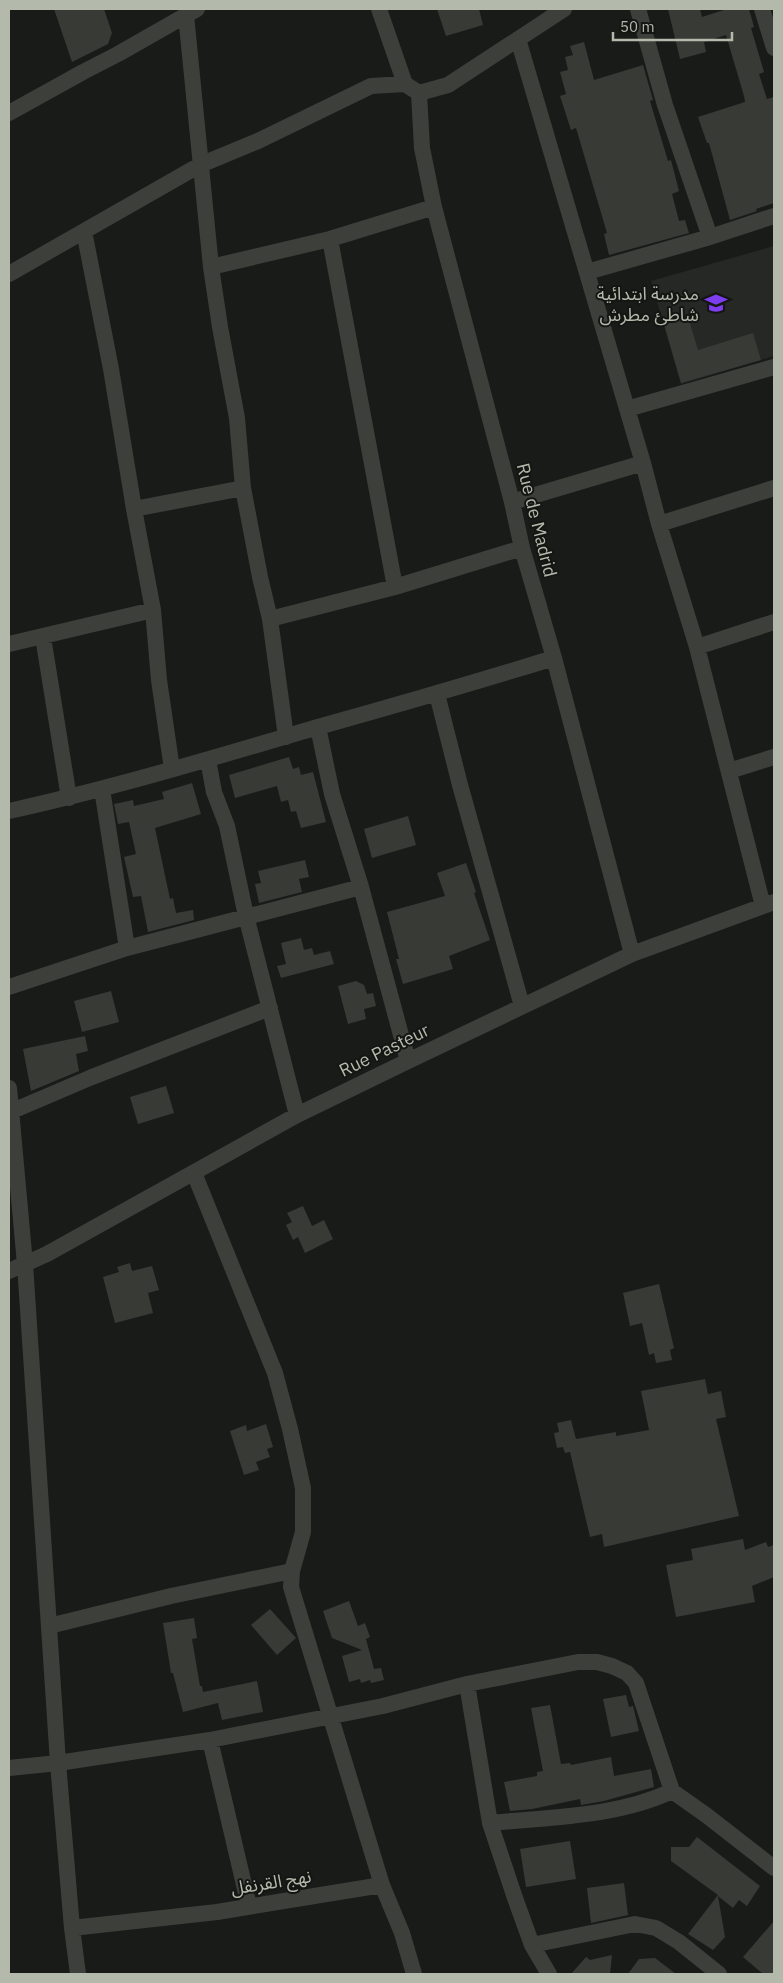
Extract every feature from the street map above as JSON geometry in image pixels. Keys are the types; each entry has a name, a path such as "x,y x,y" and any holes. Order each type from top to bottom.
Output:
{"street":[{"path":"379,9 405,84"},
{"path":"9,274 200,165 258,141 371,86 405,84 419,93 448,85 564,9"},
{"path":"638,9 665,105 710,237"},
{"path":"762,9 774,48"},
{"path":"9,113 191,12 200,165 211,267 237,418 243,488 270,619 286,737"},
{"path":"518,39 643,463 659,524 697,647 729,771 769,904"},
{"name":"Rue de Madrid","path":"419,93 422,148 434,207 512,502 522,548 554,658 632,954"},
{"path":"211,267 330,239 434,207"},
{"path":"587,272 710,237 774,216"},
{"path":"84,231 111,370 153,610 159,680 172,769"},
{"path":"330,239 395,587"},
{"path":"627,409 774,367"},
{"path":"512,502 643,463"},
{"path":"134,509 243,488"},
{"path":"659,524 774,488"},
{"path":"270,619 395,587 522,548"},
{"path":"9,644 153,610"},
{"path":"697,647 774,622"},
{"path":"43,637 69,798"},
{"path":"9,811 69,798 208,760 554,658"},
{"path":"437,694 460,785 522,1006"},
{"path":"318,727 332,794 361,887 408,1061"},
{"path":"729,771 774,758"},
{"path":"208,760 214,792 227,826 246,916 298,1115"},
{"path":"102,789 127,948"},
{"path":"9,987 127,948 361,887"},
{"name":"Rue Pasteur","path":"9,1271 194,1173 298,1115 408,1061 632,954 769,904"},
{"path":"78,1974 72,1928 58,1763 25,1264 9,1099 100,1074 270,1008"},
{"path":"194,1173 274,1373 290,1429 303,1488 303,1532 292,1571 291,1587 382,1885 402,1933 414,1974"},
{"path":"49,1626 171,1596 292,1571"},
{"path":"9,1768 58,1763 210,1740 382,1706 467,1684 578,1662 597,1662 627,1673 636,1683 672,1791 774,1868"},
{"path":"467,1684 490,1823 514,1898 532,1945 550,1974"},
{"path":"210,1740 249,1906"},
{"path":"490,1823 611,1809 654,1799 672,1791"},
{"name":"نهج القرنفل","path":"72,1928 249,1906 382,1885"},
{"path":"532,1945 635,1924 656,1928 663,1932 679,1942 719,1974"}],"shaded area":[{"name":"مدرسة ابتدائية شاطئ مطرش","path":"774,246 774,356 681,384 651,281"}],"building":[{"path":"54,9 104,9 112,33 108,44 72,62"},
{"path":"437,9 479,9 483,25 446,36"},
{"path":"668,9 700,9 702,17 727,9 749,9 754,27 751,28 764,72 759,74 767,99 774,97 774,203 730,220 709,143 707,143 698,117 745,102 744,96 726,35 704,42 706,52 680,59"},
{"path":"584,42 594,80 643,65 653,100 650,101 668,161 671,160 679,191 672,194 679,221 685,220 689,233 609,255 604,234 607,233 576,128 571,130 560,96 566,94 560,72 568,70 565,57 573,55 570,46"},
{"path":"688,317 698,350 753,333 761,360 681,383 664,324"},
{"path":"289,757 293,769 299,767 301,775 313,772 326,822 301,828 296,811 291,812 288,800 281,802 277,786 235,798 229,775"},
{"path":"192,783 201,814 155,828 170,899 173,898 176,913 193,910 194,920 148,932 141,896 133,897 124,857 136,854 129,822 118,824 114,804 133,800 134,806 164,799 162,792"},
{"path":"408,816 416,845 372,858 364,829"},
{"path":"305,860 309,877 299,879 302,892 259,903 255,884 261,883 258,871"},
{"path":"466,863 490,940 449,956 453,969 403,984 396,959 399,959 387,912 445,896 437,873"},
{"path":"301,938 304,950 312,948 314,955 330,951 334,964 281,978 277,966 286,964 281,943"},
{"path":"356,981 364,985 367,994 373,993 376,1006 364,1009 366,1019 348,1024 338,986"},
{"path":"111,991 119,1022 82,1032 74,1001"},
{"path":"85,1036 88,1051 76,1054 79,1071 31,1091 23,1049"},
{"path":"166,1086 174,1113 138,1124 130,1097"},
{"path":"303,1206 312,1226 324,1220 333,1239 305,1253 298,1237 293,1240 286,1225 292,1222 287,1213"},
{"path":"130,1263 132,1271 152,1266 159,1290 148,1293 153,1313 115,1323 103,1277 119,1272 117,1267"},
{"path":"659,1284 674,1348 670,1350 672,1360 656,1363 654,1353 649,1355 642,1323 630,1326 623,1293"},
{"path":"705,1379 708,1394 721,1391 726,1417 716,1419 739,1516 604,1547 602,1534 590,1537 570,1452 565,1453 563,1447 557,1448 554,1433 559,1432 557,1423 571,1420 576,1439 616,1432 616,1436 649,1430 641,1391"},
{"path":"266,1424 273,1447 267,1449 270,1457 256,1462 259,1470 244,1475 230,1431 246,1425 247,1431"},
{"path":"743,1539 745,1550 766,1542 768,1547 774,1545 774,1577 752,1586 755,1602 676,1617 666,1565 693,1560 691,1549"},
{"path":"349,1601 358,1626 365,1623 370,1637 366,1639 374,1669 381,1668 384,1680 371,1683 370,1680 361,1683 360,1679 349,1682 342,1656 362,1650 332,1638 323,1611"},
{"path":"270,1609 296,1638 277,1655 251,1625"},
{"path":"194,1618 197,1638 192,1639 200,1686 202,1686 203,1692 257,1681 263,1712 222,1720 218,1703 183,1712 173,1673 171,1673 163,1623"},
{"path":"626,1695 629,1707 633,1706 639,1731 611,1737 603,1699"},
{"path":"550,1705 561,1764 570,1763 571,1765 611,1757 614,1776 651,1769 654,1787 604,1801 581,1805 580,1799 532,1809 510,1811 504,1782 537,1776 537,1772 543,1771 531,1708"},
{"path":"697,1837 760,1886 747,1906 739,1900 733,1908 718,1896 725,1937 713,1950 688,1934 718,1895 671,1861 671,1847 689,1847"},
{"path":"570,1841 576,1879 526,1887 520,1849"},
{"path":"624,1883 628,1915 591,1923 587,1888"},
{"path":"774,1921 774,1974 763,1974 743,1957"},
{"path":"612,1955 610,1974 571,1974 586,1957 590,1960"},
{"path":"655,1958 676,1974 628,1974 639,1959"}],"place":[{"name":"مدرسة ابتدائية شاطئ مطرش","path":"716,303"}]}
